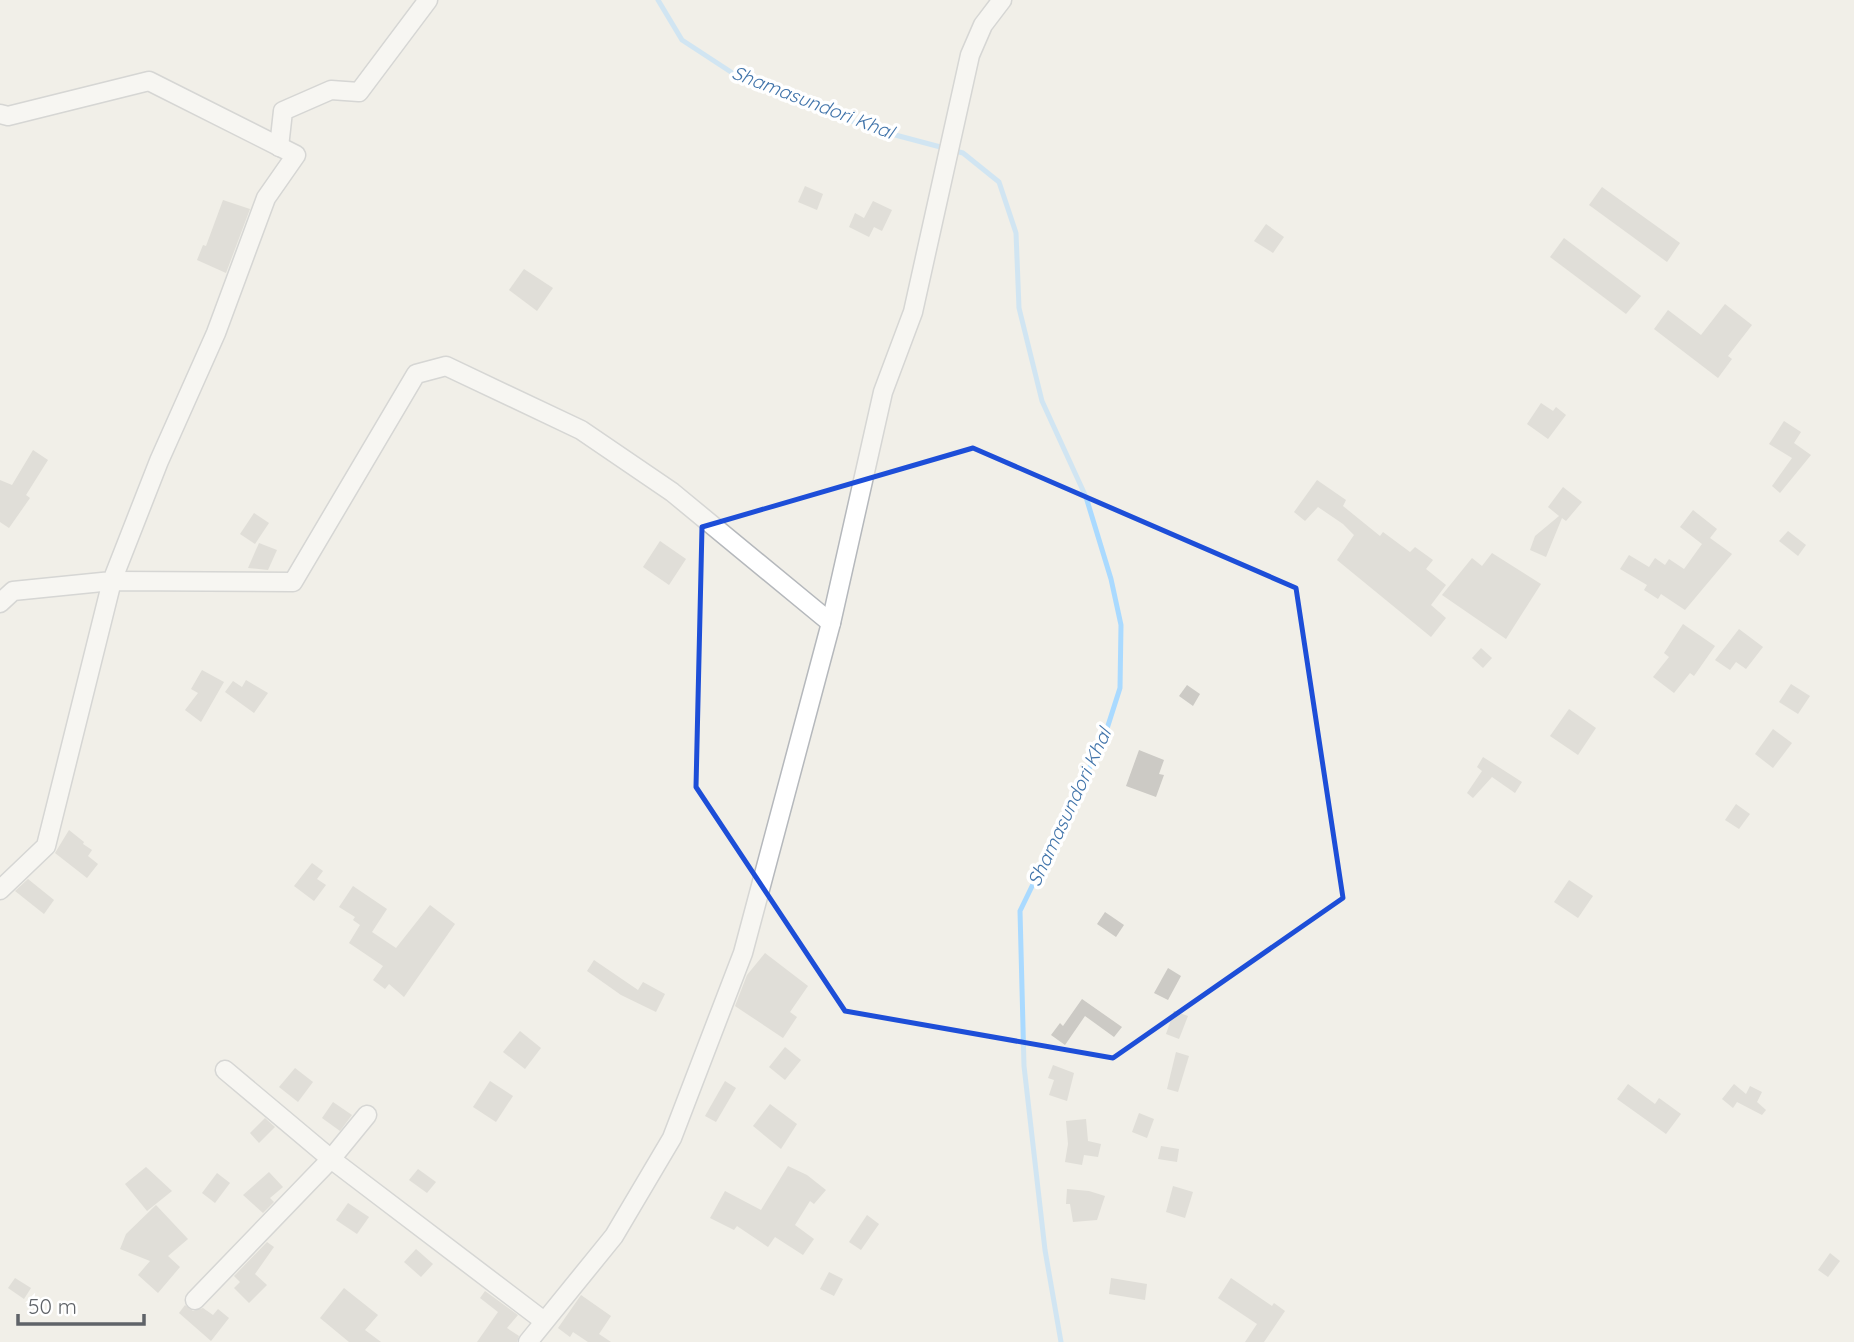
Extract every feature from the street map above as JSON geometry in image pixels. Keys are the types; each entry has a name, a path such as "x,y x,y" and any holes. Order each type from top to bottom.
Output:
{"street":[{"path":"279,147 283,111 331,90 359,92 428,0"},
{"path":"528,1342 614,1236 672,1138 743,953 831,623 883,392 913,312 970,55 983,25 1002,0"},
{"path":"0,114 8,116 149,81 296,155 266,198 216,333 159,461 112,581 46,846 0,890"},
{"path":"0,603 13,592 112,581 293,582 416,374 446,366 581,430 672,492 831,623"},
{"path":"225,1070 331,1159 544,1321"},
{"path":"195,1300 331,1159 367,1115"}],"highlighted area":[{"path":"973,448 1296,588 1343,898 1113,1058 845,1011 696,787 702,527"}],"building":[{"path":"805,186 823,194 817,210 798,202"},
{"path":"1602,187 1680,243 1667,262 1589,205"},
{"path":"223,200 250,209 226,273 197,260 203,245 206,246"},
{"path":"873,201 892,210 882,231 874,227 869,237 849,227 855,213 864,218"},
{"path":"1266,224 1284,237 1273,253 1254,241"},
{"path":"1564,238 1641,296 1626,314 1550,257"},
{"path":"524,269 553,288 537,311 509,290"},
{"path":"1725,304 1752,325 1728,356 1732,359 1718,378 1654,329 1668,310 1701,335"},
{"path":"1541,403 1553,411 1556,407 1566,415 1548,439 1527,424"},
{"path":"1784,421 1801,432 1794,443 1811,455 1780,493 1772,486 1792,458 1769,444"},
{"path":"33,450 48,460 26,495 30,498 9,528 0,522 0,480 12,485"},
{"path":"1317,480 1346,500 1343,506 1380,536 1383,532 1410,552 1415,547 1433,560 1426,569 1446,585 1431,605 1446,618 1431,637 1337,560 1354,535 1343,524 1318,507 1305,521 1294,512"},
{"path":"1563,487 1582,502 1566,521 1562,518 1546,557 1530,550 1535,536 1559,516 1548,507"},
{"path":"1693,510 1717,529 1710,538 1732,554 1685,610 1661,594 1658,599 1644,590 1647,585 1620,569 1629,555 1649,567 1655,558 1665,565 1669,559 1684,569 1702,544 1680,527"},
{"path":"254,513 269,523 255,544 240,534"},
{"path":"1788,531 1806,545 1798,556 1779,541"},
{"path":"660,541 686,559 669,585 643,567"},
{"path":"259,543 277,550 268,570 248,568"},
{"path":"1492,553 1541,584 1506,639 1442,595 1472,558 1482,566"},
{"path":"1683,624 1715,646 1694,676 1690,673 1674,693 1653,677 1669,657 1664,653"},
{"path":"1739,629 1763,647 1746,669 1736,662 1730,670 1715,660"},
{"path":"1481,648 1492,658 1483,668 1472,658"},
{"path":"202,670 224,682 201,722 185,710 198,693 191,689"},
{"path":"246,680 268,693 254,713 225,692 233,681 242,687"},
{"path":"1791,684 1810,696 1798,714 1779,702"},
{"path":"1187,685 1200,694 1193,706 1179,696"},
{"path":"1569,709 1596,728 1578,755 1550,736"},
{"path":"1773,729 1792,743 1773,768 1755,754"},
{"path":"1139,750 1164,760 1159,774 1164,775 1156,797 1126,786"},
{"path":"1483,757 1522,782 1515,793 1492,777 1473,798 1467,793 1482,771 1477,767"},
{"path":"1736,804 1750,814 1739,829 1725,820"},
{"path":"69,830 92,850 88,856 98,864 87,878 55,853"},
{"path":"312,863 323,871 317,879 326,885 314,901 294,886"},
{"path":"28,879 54,900 44,914 15,891"},
{"path":"1569,880 1593,896 1578,918 1554,902"},
{"path":"353,886 387,909 372,932 396,948 430,905 455,924 404,997 389,984 385,989 373,980 383,966 349,943 360,925 353,920 355,917 339,907"},
{"path":"1105,912 1124,925 1116,937 1097,924"},
{"path":"765,953 808,986 790,1012 797,1017 783,1038 735,1006 747,975"},
{"path":"594,960 638,990 643,982 665,994 656,1012 621,995 587,971"},
{"path":"1168,968 1181,976 1168,1000 1154,993"},
{"path":"1082,999 1122,1027 1114,1037 1085,1016 1065,1045 1051,1035 1060,1023 1063,1026"},
{"path":"1174,1011 1188,1016 1179,1039 1166,1034"},
{"path":"520,1031 541,1048 525,1069 503,1052"},
{"path":"785,1047 801,1060 785,1080 769,1067"},
{"path":"1176,1052 1189,1056 1178,1092 1167,1089"},
{"path":"1053,1065 1074,1073 1067,1101 1049,1095 1054,1080 1048,1078"},
{"path":"295,1068 313,1082 298,1102 279,1087"},
{"path":"490,1081 513,1096 496,1122 473,1107"},
{"path":"725,1081 736,1088 716,1122 705,1116"},
{"path":"1628,1084 1655,1104 1659,1098 1681,1114 1666,1134 1617,1099"},
{"path":"1734,1084 1746,1094 1750,1086 1762,1092 1757,1102 1766,1110 1762,1115 1737,1102 1733,1108 1722,1099"},
{"path":"333,1102 352,1115 340,1131 322,1118"},
{"path":"770,1104 797,1124 781,1149 753,1126"},
{"path":"1139,1113 1154,1119 1147,1138 1132,1132"},
{"path":"265,1118 275,1127 259,1143 250,1133"},
{"path":"1086,1119 1088,1141 1101,1144 1098,1157 1084,1155 1082,1165 1065,1162 1068,1144 1066,1121"},
{"path":"1161,1146 1179,1149 1177,1162 1158,1159"},
{"path":"788,1166 807,1175 826,1190 814,1204 810,1201 795,1225 814,1239 803,1255 775,1237 768,1247 737,1226 734,1230 710,1218 725,1191 761,1210"},
{"path":"146,1167 172,1191 147,1211 125,1184"},
{"path":"418,1169 436,1182 427,1193 409,1180"},
{"path":"269,1172 283,1187 270,1198 274,1202 263,1213 243,1195"},
{"path":"217,1173 230,1183 215,1203 202,1193"},
{"path":"1173,1186 1193,1192 1185,1218 1166,1212"},
{"path":"1067,1189 1105,1196 1097,1220 1073,1222 1070,1204 1066,1204"},
{"path":"348,1203 369,1217 357,1234 336,1220"},
{"path":"156,1205 188,1239 168,1256 180,1267 158,1293 138,1275 150,1261 120,1249 126,1234"},
{"path":"867,1215 879,1224 861,1250 849,1242"},
{"path":"267,1242 274,1247 255,1274 267,1285 249,1303 234,1288 240,1282 234,1276"},
{"path":"416,1249 433,1264 421,1277 404,1262"},
{"path":"1830,1253 1840,1261 1828,1277 1818,1270"},
{"path":"829,1272 843,1279 834,1296 820,1289"},
{"path":"15,1278 31,1288 24,1299 8,1288"},
{"path":"1111,1278 1147,1284 1145,1300 1109,1294"},
{"path":"1231,1278 1272,1306 1274,1303 1285,1311 1264,1342 1245,1342 1257,1324 1218,1298"},
{"path":"344,1288 378,1315 365,1330 381,1342 349,1342 320,1318"},
{"path":"485,1291 518,1315 507,1328 519,1336 517,1342 477,1342 498,1312 480,1298"},
{"path":"581,1295 611,1316 599,1334 611,1342 588,1342 573,1332 570,1337 558,1328"},
{"path":"185,1305 193,1311 203,1308 213,1315 218,1309 229,1318 211,1341 179,1313"}],"waterway":[{"name":"Shamasundori Khal","path":"658,0 682,40 734,74 869,128 963,153 999,182 1016,233 1019,308 1042,401 1086,497 1111,579 1121,625 1120,688 1104,738 1020,911 1024,1066 1045,1250 1061,1342"}]}
